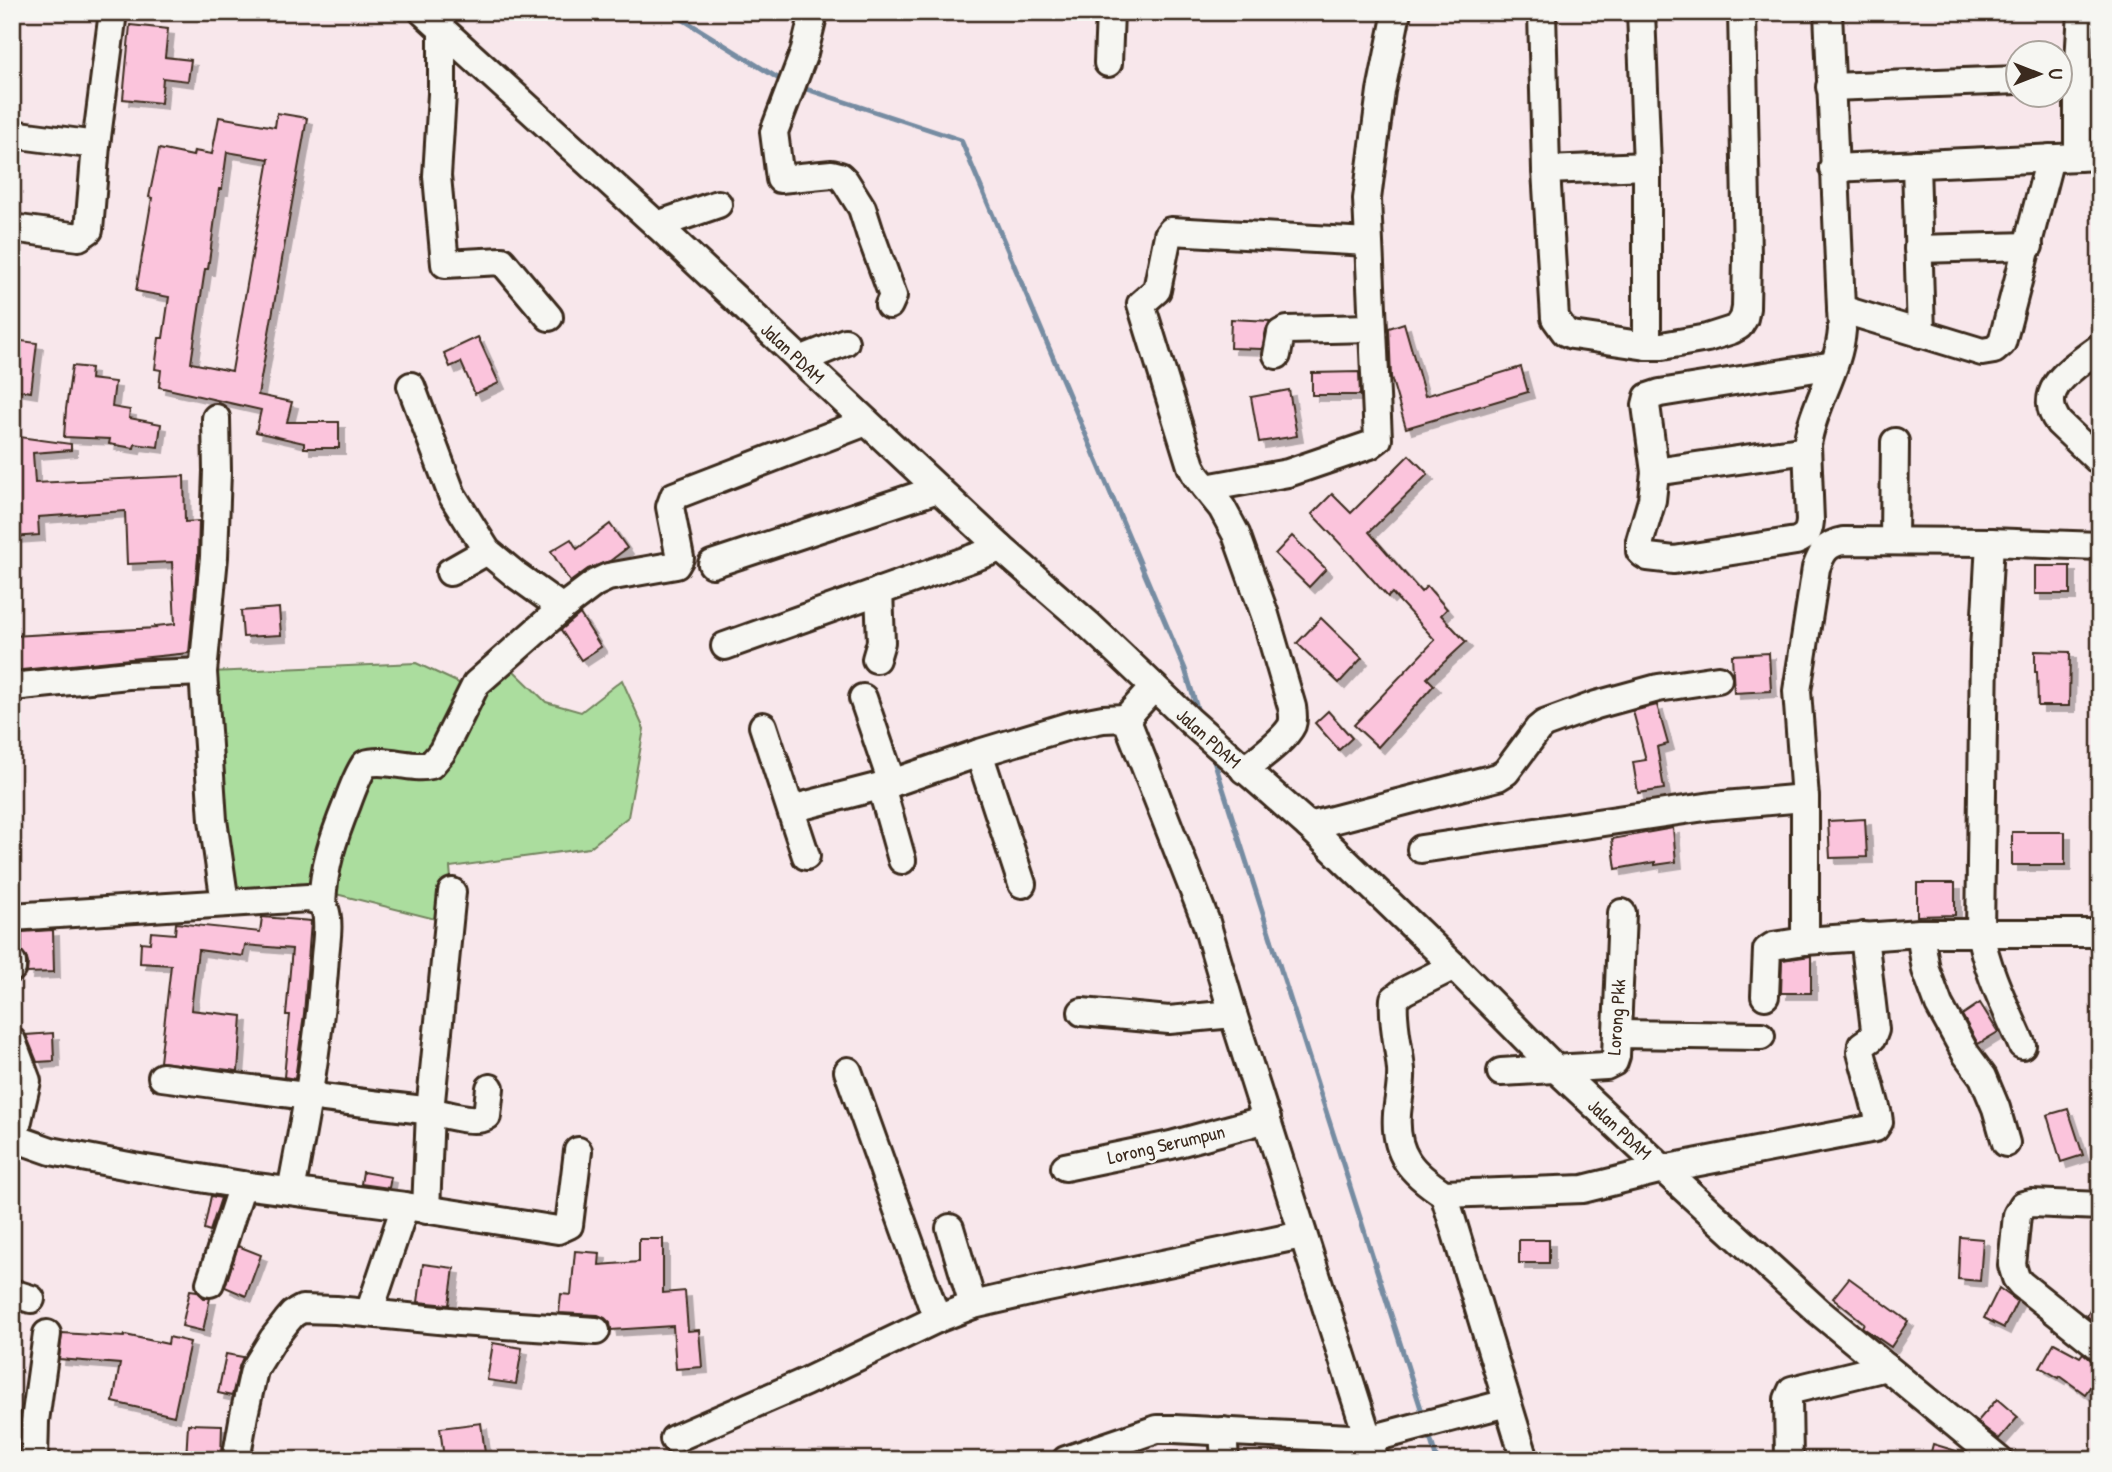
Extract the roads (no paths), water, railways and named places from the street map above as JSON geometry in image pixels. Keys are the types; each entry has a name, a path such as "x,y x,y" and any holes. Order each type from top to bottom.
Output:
{"street":[{"path":"12,228 79,237 89,230 96,145 113,12"},
{"path":"814,12 804,53 773,137 780,179 832,174 845,181 862,208 890,284 893,296 889,305"},
{"path":"1108,63 1110,12"},
{"path":"1206,488 1288,473 1375,442 1379,432 1371,328 1367,198 1381,91 1397,12"},
{"path":"1542,12 1546,170 1555,318 1565,332 1572,335 1647,346 1707,338 1732,330 1739,326 1744,318 1747,256 1742,12"},
{"path":"1641,12 1647,166 1647,346"},
{"path":"1828,12 1841,341 1834,365 1812,420 1807,450 1809,531 1796,541 1674,561 1648,558 1640,551 1652,500 1655,472 1646,405 1650,396 1834,365"},
{"path":"1833,168 2089,157 2079,78 2082,12"},
{"path":"433,21 442,94 437,176 445,264 502,261 549,317"},
{"name":"Jalan PDAM","path":"433,21 657,225 1001,548 1088,624 1236,763 1309,826 1555,1068 1663,1169 1818,1311 1999,1460"},
{"path":"1830,87 2004,81"},
{"path":"12,134 96,145"},
{"path":"1841,309 1982,352 1999,347 2029,246 2050,158"},
{"path":"1916,164 1920,334"},
{"path":"1546,170 1647,166"},
{"path":"657,225 718,204"},
{"path":"1236,763 1284,735 1291,726 1293,715 1265,615 1237,534 1222,508 1191,466 1141,304 1157,290 1169,232 1175,230 1368,242"},
{"path":"1918,249 2029,246"},
{"path":"1277,355 1281,333 1287,330 1371,328"},
{"path":"800,360 845,342"},
{"path":"2100,347 2052,389 2050,401 2059,423 2100,462"},
{"path":"411,386 452,495 487,551 562,608"},
{"path":"216,418 214,544 203,672 213,820 225,903"},
{"path":"291,1191 310,1096 322,999 327,924 322,903 325,869 329,850 363,766 374,762 425,767 436,762 476,684 562,608 595,583 608,577 676,565 680,558 670,507 672,499 678,494 866,422"},
{"path":"1894,541 1895,442"},
{"path":"1655,472 1807,450"},
{"path":"712,564 937,489"},
{"path":"1805,941 1805,798 1797,691 1816,568 1827,546 1833,542 1894,541 2100,546"},
{"path":"1990,542 1984,651 1980,932 1995,982 2022,1045"},
{"path":"725,646 1001,548"},
{"path":"450,572 487,551"},
{"path":"876,659 881,642 879,591"},
{"path":"12,687 128,675 203,672"},
{"path":"1309,826 1499,777 1544,724 1596,705 1658,688 1717,679"},
{"path":"791,810 886,784 1079,723 1126,718 1154,687"},
{"path":"863,698 886,784 902,860"},
{"path":"1126,718 1206,922 1302,1235 1373,1449"},
{"path":"763,726 806,856"},
{"path":"979,753 1022,884"},
{"path":"1421,849 1712,807 1805,798"},
{"path":"369,1313 416,1208 430,1111 452,892"},
{"path":"12,917 308,898 322,903"},
{"name":"Lorong Pkk","path":"1555,1068 1612,1064 1616,1056 1622,913"},
{"path":"1765,996 1767,950 1773,946 1805,941 1920,933 2100,933"},
{"path":"1920,933 1926,970 1939,1005 1966,1054 1983,1077 2006,1143"},
{"path":"1454,966 1404,991 1394,999 1393,1019 1401,1072 1396,1118 1400,1147 1407,1163 1420,1178 1444,1194 1583,1189 1663,1169 1871,1129 1878,1125 1878,1115 1861,1052 1862,1045 1872,1038 1875,1030 1864,936"},
{"path":"1082,1012 1168,1020 1233,1014"},
{"path":"1617,1034 1761,1036"},
{"path":"12,1041 27,1081 13,1138 51,1151 242,1185 547,1228 563,1228 569,1224 578,1151"},
{"path":"1501,1072 1555,1068"},
{"path":"848,1071 937,1319"},
{"path":"162,1077 430,1111 476,1120 484,1118 489,1111 490,1088"},
{"name":"Lorong Serumpun","path":"1065,1167 1171,1145 1267,1119"},
{"path":"210,1283 242,1185"},
{"path":"1444,1194 1525,1460"},
{"path":"2100,1206 2031,1203 2023,1205 2017,1215 2012,1265 2021,1284 2100,1347"},
{"path":"950,1228 973,1305"},
{"path":"674,1439 973,1305 1302,1235"},
{"path":"236,1460 254,1370 272,1339 293,1314 302,1309 596,1331"},
{"path":"34,1460 35,1421 47,1334"},
{"path":"1789,1460 1788,1399 1792,1390 1886,1367"},
{"path":"1066,1460 1157,1429 1223,1431 1373,1449 1398,1432 1507,1403"},
{"path":"1223,1431 1226,1460"}],"waterway":[{"path":"671,12 784,82"},
{"path":"800,87 961,140 1185,669 1199,715"},
{"path":"1212,754 1424,1418"},
{"path":"1428,1431 1437,1460"}]}
